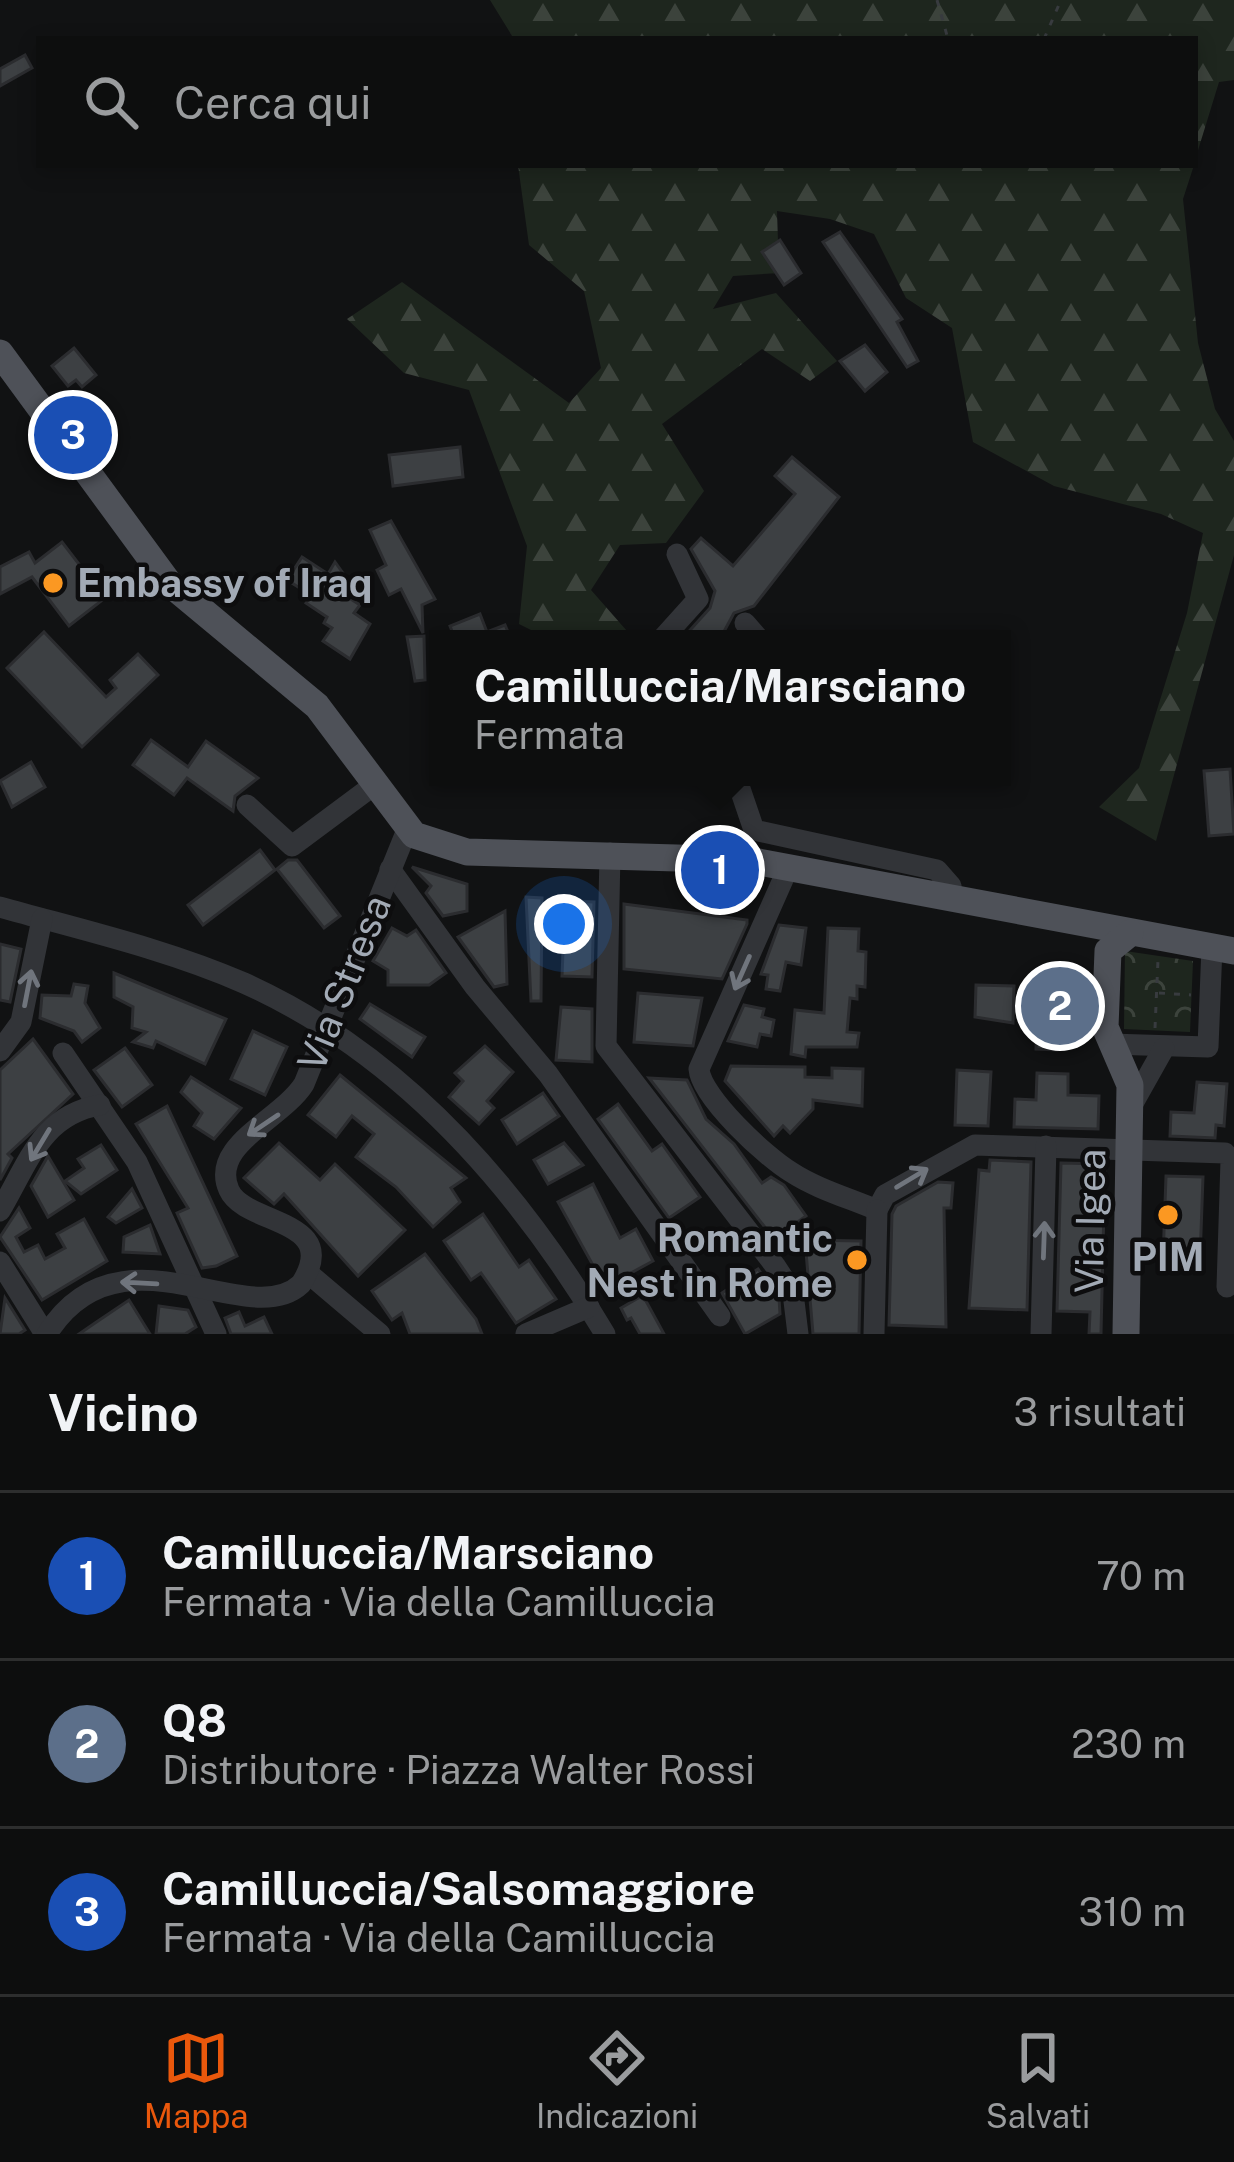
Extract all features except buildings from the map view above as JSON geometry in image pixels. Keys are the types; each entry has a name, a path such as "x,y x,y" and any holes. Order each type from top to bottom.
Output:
{"main road":[{"path":"0,353 168,582 317,706 407,830 467,851 610,853 789,866 1223,949"},
{"path":"1075,922 1099,942 1106,959"},
{"path":"1106,959 1112,944 1130,932"},
{"name":"Via Igea","path":"1106,959 1104,1022 1110,1044 1129,1077 1131,1109 1126,1334"}],"street":[{"path":"670,630 698,599 677,554"},
{"path":"247,805 292,846 374,785"},
{"path":"739,786 754,830 937,870 951,886 953,898"},
{"name":"Via Stresa","path":"308,1273 310,1258 299,1232 237,1202 226,1168 237,1143 277,1117 298,1093 407,830"},
{"path":"610,853 604,1039 784,1280 797,1307 797,1334"},
{"path":"789,866 699,1077 734,1121 784,1168 877,1210"},
{"path":"390,869 475,987 548,1074 720,1316"},
{"path":"0,907 233,979 326,1030 401,1085 487,1165 530,1216 605,1334"},
{"path":"0,1051 21,1022 42,919"},
{"path":"1208,1047 1223,949"},
{"path":"1110,1044 1234,1050"},
{"name":"Via Igea","path":"1131,1109 1159,1048"},
{"path":"63,1053 136,1162 216,1334"},
{"path":"0,1211 57,1119 100,1105"},
{"path":"874,1334 877,1210 885,1195 968,1146 1230,1156 1227,1287"},
{"path":"1041,1334 1046,1146"},
{"path":"0,1262 46,1334 70,1305 99,1286 125,1281 281,1296 296,1289 308,1273 380,1334"},
{"path":"526,1334 589,1307"}],"path":[{"path":"937,0 947,36"},
{"path":"1045,36 1060,0"},
{"path":"1159,1048 1160,938"},
{"path":"1157,993 1195,995"}],"green space":[{"path":"490,0 1234,0 1234,80 1219,82 1198,150 1198,36 512,36"},
{"path":"518,168 1193,168 1183,199 1198,343 1215,409 1234,441 1234,555 1156,841 1099,807 1139,768 1187,613 1203,533 1161,514 1054,486 973,442 952,328 906,298 874,234 830,219 777,211 779,273 733,276 713,309 776,293 837,361 810,381 762,349 662,424 704,491 666,543 620,545 591,590 626,630 531,630 519,624 527,546 469,390 404,373 347,319 402,282 569,403 601,368 584,291 529,245"},
{"path":"1125,951 1193,961 1190,1032 1124,1029"}],"place":[{"name":"Camilluccia/Salsomaggiore","path":"73,435"},
{"name":"Embassy of Iraq","path":"53,583"},
{"name":"Camilluccia/Marsciano","path":"720,870"},
{"name":"Q8","path":"1060,1006"},
{"name":"PIM","path":"1168,1215"},
{"name":"Romantic Nest in Rome","path":"857,1260"}]}
